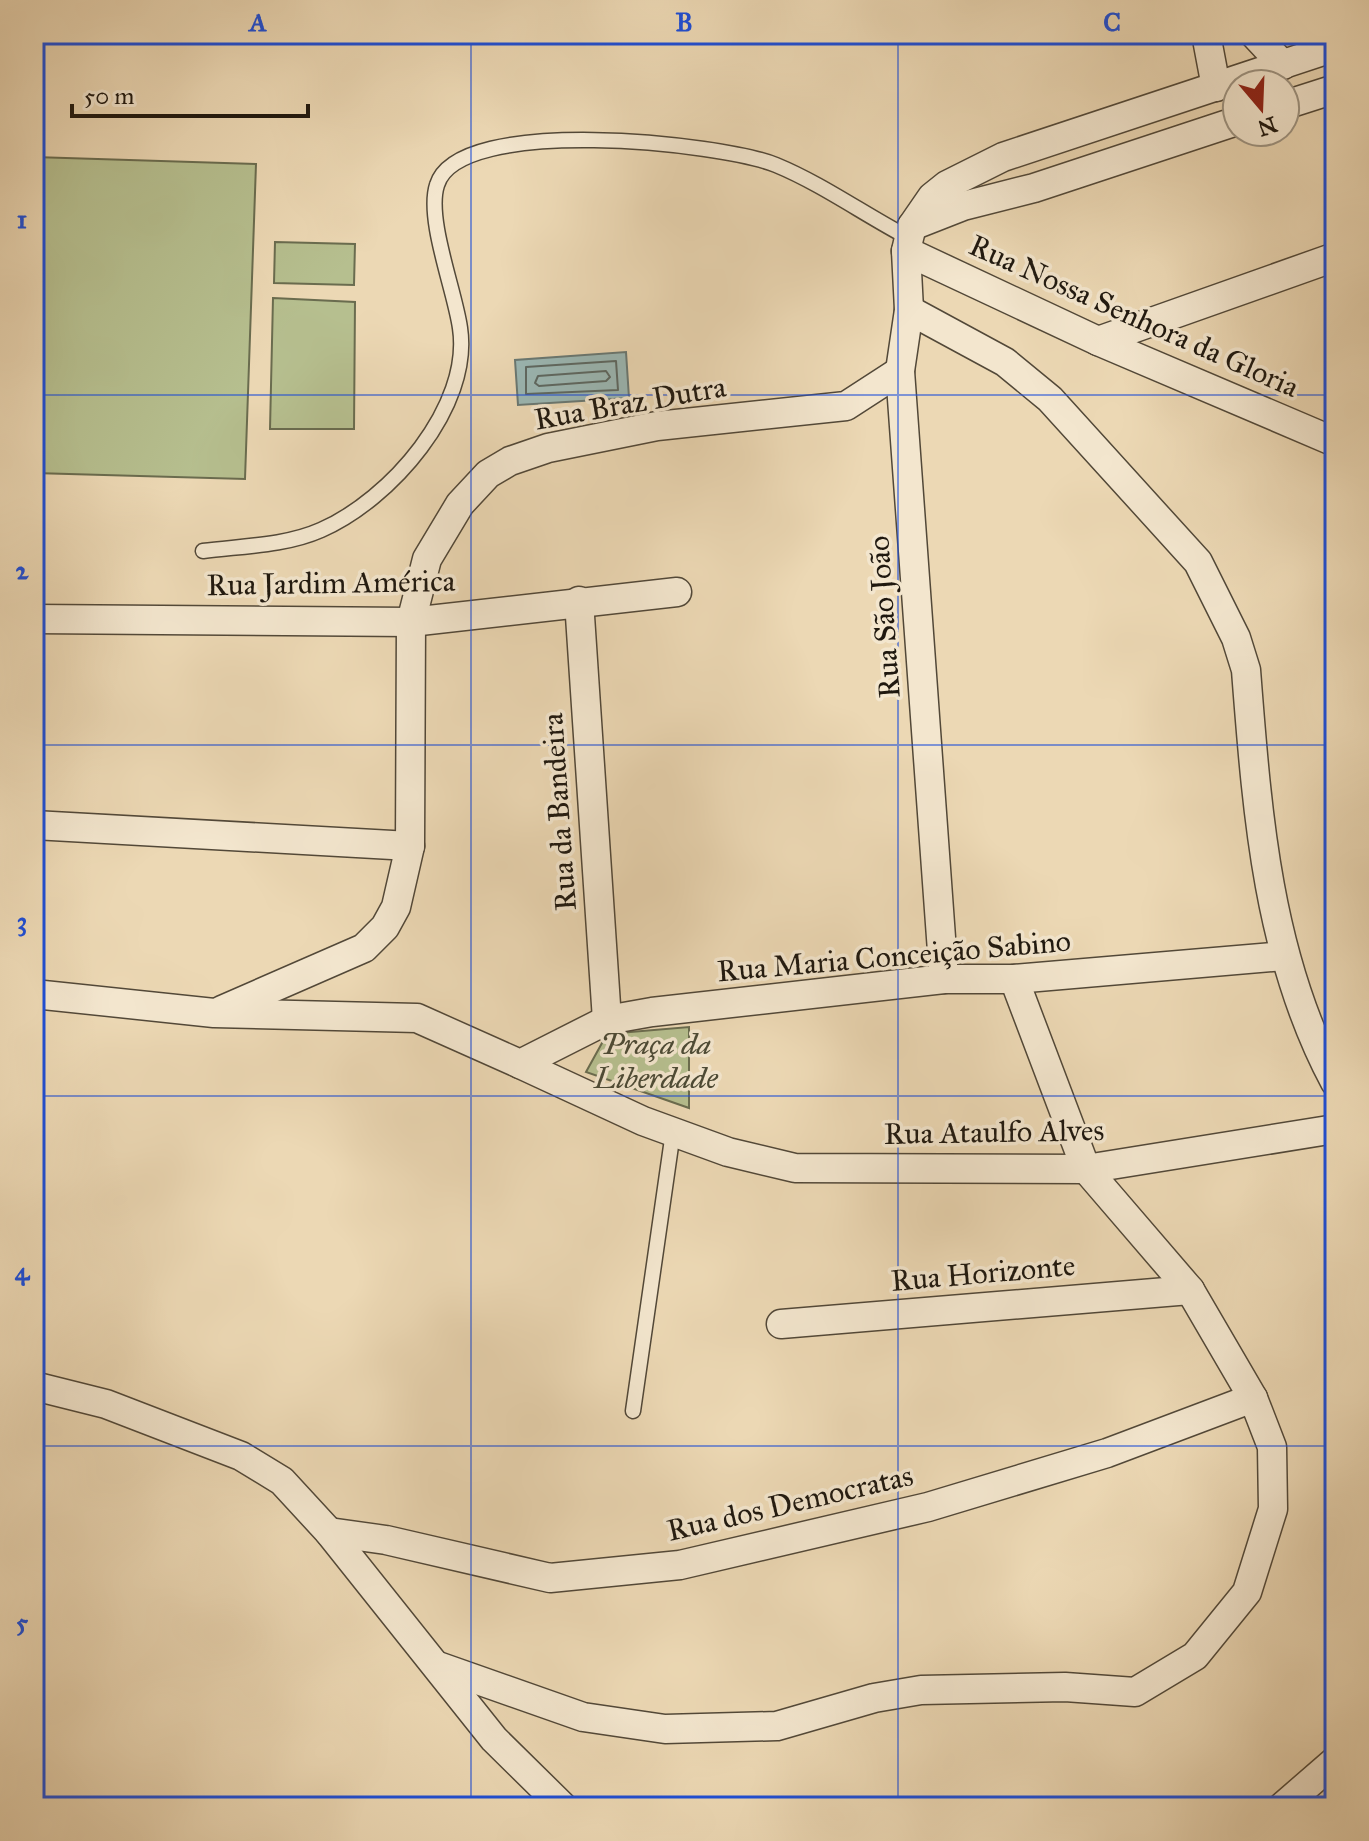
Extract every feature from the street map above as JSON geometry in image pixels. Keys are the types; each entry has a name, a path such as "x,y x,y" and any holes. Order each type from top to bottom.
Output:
{"street":[{"path":"1206,34 1216,87"},
{"path":"1254,34 1283,65"},
{"path":"909,239 932,197 962,175 1003,157 1335,47"},
{"path":"1301,100 1335,89"},
{"path":"909,239 963,206 1034,188 1221,126"},
{"name":"Rua São João","path":"909,239 909,310 900,371 944,979"},
{"name":"Rua Nossa Senhora da Gloria","path":"909,239 1098,341 1335,442"},
{"path":"1098,341 1335,257"},
{"path":"909,310 1005,362 1050,399 1198,562 1236,638 1246,670 1270,895 1284,956 1314,1043 1335,1082"},
{"name":"Rua Braz Dutra","path":"214,1013 364,948 385,927 396,907 410,846 411,622 427,559 460,504 488,474 510,461 548,448 657,426 846,406 900,371"},
{"name":"Rua Jardim América","path":"34,619 411,622 677,592"},
{"name":"Rua da Bandeira","path":"579,601 607,1020"},
{"path":"34,825 410,846"},
{"name":"Rua Maria Conceição Sabino","path":"520,1064 607,1020 944,979 1014,979 1284,956"},
{"path":"438,1666 583,1717 665,1729 777,1726 874,1698 921,1690 1065,1687 1135,1692 1195,1656 1247,1592 1273,1509 1272,1447 1253,1398 1190,1290 1086,1169 1014,979"},
{"path":"34,994 214,1013 417,1018 673,1132"},
{"name":"Rua Ataulfo Alves","path":"673,1132 728,1152 795,1168 1086,1169 1335,1129"},
{"name":"Rua Horizonte","path":"781,1324 1190,1290"},
{"path":"34,1386 106,1404 241,1456 282,1481 329,1532 494,1739 563,1807"},
{"name":"Rua dos Democratas","path":"329,1532 386,1540 550,1578 680,1565 928,1507 1107,1453 1253,1398"},
{"path":"1282,1807 1335,1761"}],"lane":[{"path":"203,551 295,539 323,529 374,495 429,439 450,401 461,348 436,210 437,184 450,167 471,154 500,146 595,139 692,145 776,165 909,239"},
{"path":"633,1411 673,1132"}],"green space":[{"path":"34,157 256,164 245,479 34,473"},
{"path":"275,242 355,244 354,285 274,283"},
{"path":"273,298 355,302 354,429 270,429"},
{"name":"Praça da Liberdade","path":"689,1027 689,1108 586,1072 607,1034"}],"water":[{"path":"626,352 629,398 518,405 515,360"}]}
